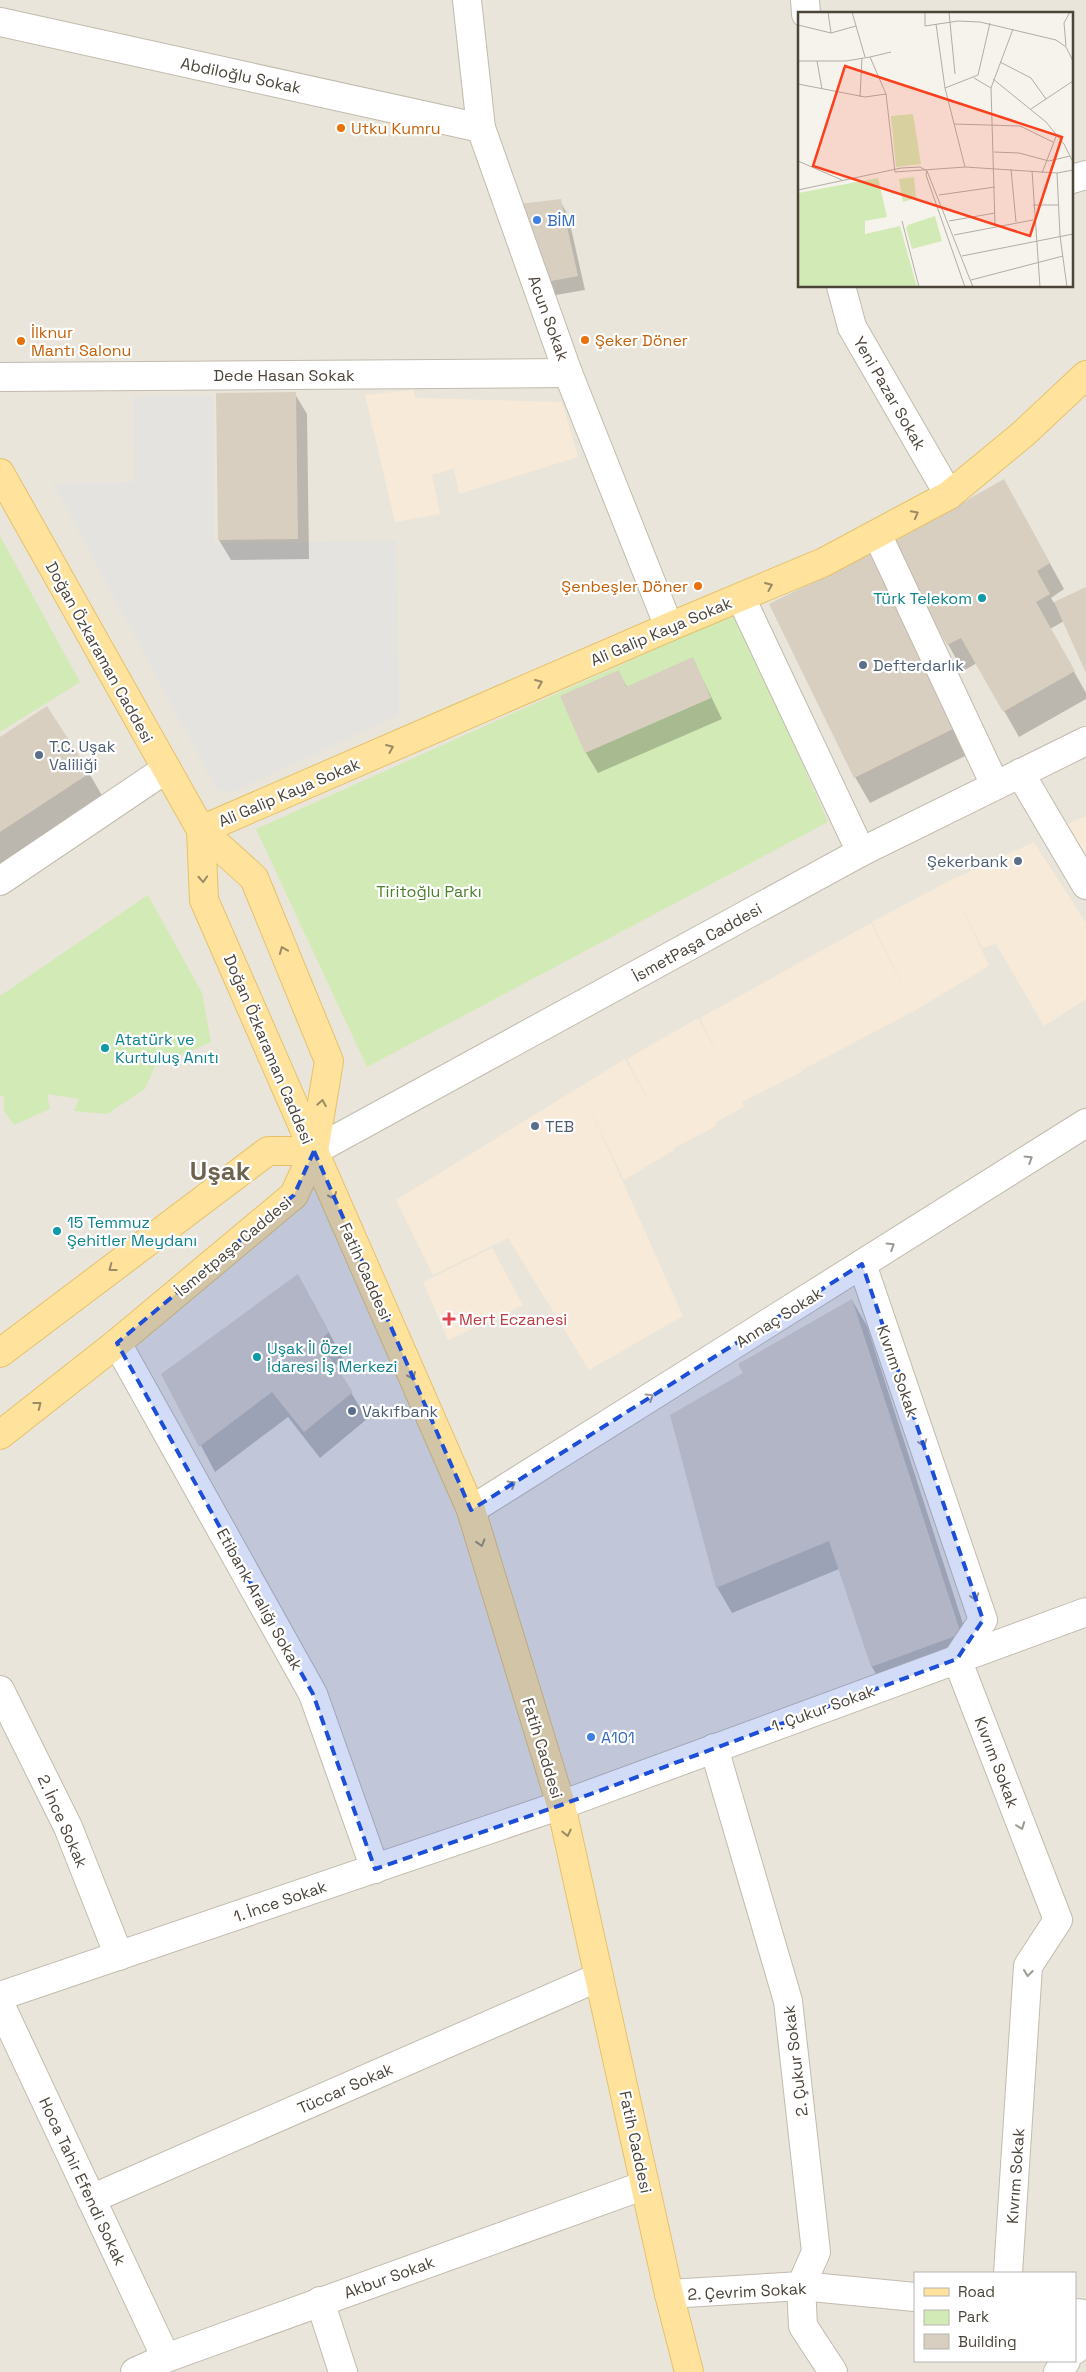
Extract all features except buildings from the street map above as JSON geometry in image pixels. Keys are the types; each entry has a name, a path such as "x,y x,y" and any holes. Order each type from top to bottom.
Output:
{"main road":[{"name":"Ali Galip Kaya Sokak","path":"201,830 669,627 824,562 949,495 1023,434 1086,375"},
{"name":"Doğan Özkaraman Caddesi","path":"0,473 201,830 254,878 329,1061 314,1151"},
{"name":"Doğan Özkaraman Caddesi","path":"201,830 204,900 314,1151"},
{"path":"0,1352 268,1150 314,1151"},
{"name":"İsmetpaşa Caddesi","path":"0,1435 117,1343 294,1195 314,1151"},
{"name":"Fatih Caddesi","path":"314,1151 471,1510 561,1805 669,2294 689,2372"}],"street":[{"name":"Acun Sokak","path":"473,1 481,128 568,373 669,627"},
{"name":"Abdiloğlu Sokak","path":"0,22 481,128"},
{"name":"Yeni Pazar Sokak","path":"842,288 852,326 949,495"},
{"name":"Dede Hasan Sokak","path":"0,377 568,373"},
{"path":"877,534 995,785"},
{"path":"741,598 861,852"},
{"name":"İsmetPaşa Caddesi","path":"314,1151 861,852 1086,741"},
{"path":"0,881 166,768"},
{"path":"1020,773 1086,885"},
{"name":"Annaç Sokak","path":"471,1510 1086,1123"},
{"name":"Kıvrım Sokak","path":"862,1264 983,1620 957,1659 1058,1920 1028,1966 1008,2272"},
{"name":"Etibank Aralığı Sokak","path":"117,1343 314,1694 375,1869"},
{"name":"1. Çukur Sokak","path":"561,1805 1086,1612"},
{"name":"2. İnce Sokak","path":"0,1690 68,1826 119,1956"},
{"name":"2. Çukur Sokak","path":"714,1748 788,2001 816,2252 801,2286 803,2326 833,2372"},
{"name":"1. İnce Sokak","path":"0,1996 561,1805"},
{"name":"Tüccar Sokak","path":"91,2199 599,1977"},
{"name":"Hoca Tahir Efendi Sokak","path":"0,2004 166,2358"},
{"name":"Akbur Sokak","path":"134,2372 166,2358 320,2301 645,2185"},
{"name":"2. Çevrim Sokak","path":"669,2294 801,2286 914,2298"},
{"path":"320,2301 343,2372"},
{"path":"1076,2349 1086,2334"}],"highlighted area":[{"path":"314,1151 471,1510 862,1264 983,1620 957,1659 561,1805 375,1869 313,1694 117,1343 294,1195"}],"shaded area":[{"path":"0,0 1086,0 1086,2372 0,2372"},
{"path":"413,390 415,398 562,402 578,457 459,494 454,469 432,475 440,514 395,522 365,395"},
{"path":"213,396 214,543 396,541 399,715 230,793 217,790 53,483 134,482 133,397"},
{"path":"1086,816 1086,858 1066,825"},
{"path":"1034,842 1086,923 1086,999 1044,1026 996,944 982,948 956,896 989,966 914,1011 802,1070 797,1060 802,1072 742,1102 744,1107 715,1123 716,1126 674,1148 674,1150 624,1180 586,1100 683,1316 589,1370 508,1238 433,1275 396,1200 625,1059 653,1109 627,1059 698,1018 719,1058 700,1018 871,923 911,1003 872,922 949,881"},
{"path":"492,1248 523,1305 448,1340 423,1282"}],"green space":[{"path":"0,536 80,682 0,732"},
{"name":"Tiritoğlu Parkı","path":"736,613 828,822 367,1067 256,829"},
{"path":"148,895 202,993 211,1042 155,1066 145,1089 107,1114 74,1111 79,1099 47,1094 50,1109 14,1125 4,1111 4,1097 0,1095 0,996"}],"place":[{"name":"Utku Kumru","path":"341,128"},
{"name":"BİM","path":"537,220"},
{"name":"Şeker Döner","path":"585,340"},
{"name":"İlknur Mantı Salonu","path":"21,341"},
{"name":"Şenbeşler Döner","path":"698,586"},
{"name":"Türk Telekom","path":"982,598"},
{"name":"Defterdarlık","path":"863,665"},
{"name":"T.C. Uşak Valiliği","path":"39,755"},
{"name":"Şekerbank","path":"1018,861"},
{"name":"Atatürk ve Kurtuluş Anıtı","path":"105,1048"},
{"name":"TEB","path":"535,1126"},
{"name":"15 Temmuz Şehitler Meydanı","path":"57,1231"},
{"name":"Mert Eczanesi","path":"449,1319"},
{"name":"Uşak İl Özel İdaresi İş Merkezi","path":"257,1357"},
{"name":"Vakıfbank","path":"352,1411"},
{"name":"A101","path":"591,1737"}],"district":[{"name":"Uşak","path":"220,1171"}]}
